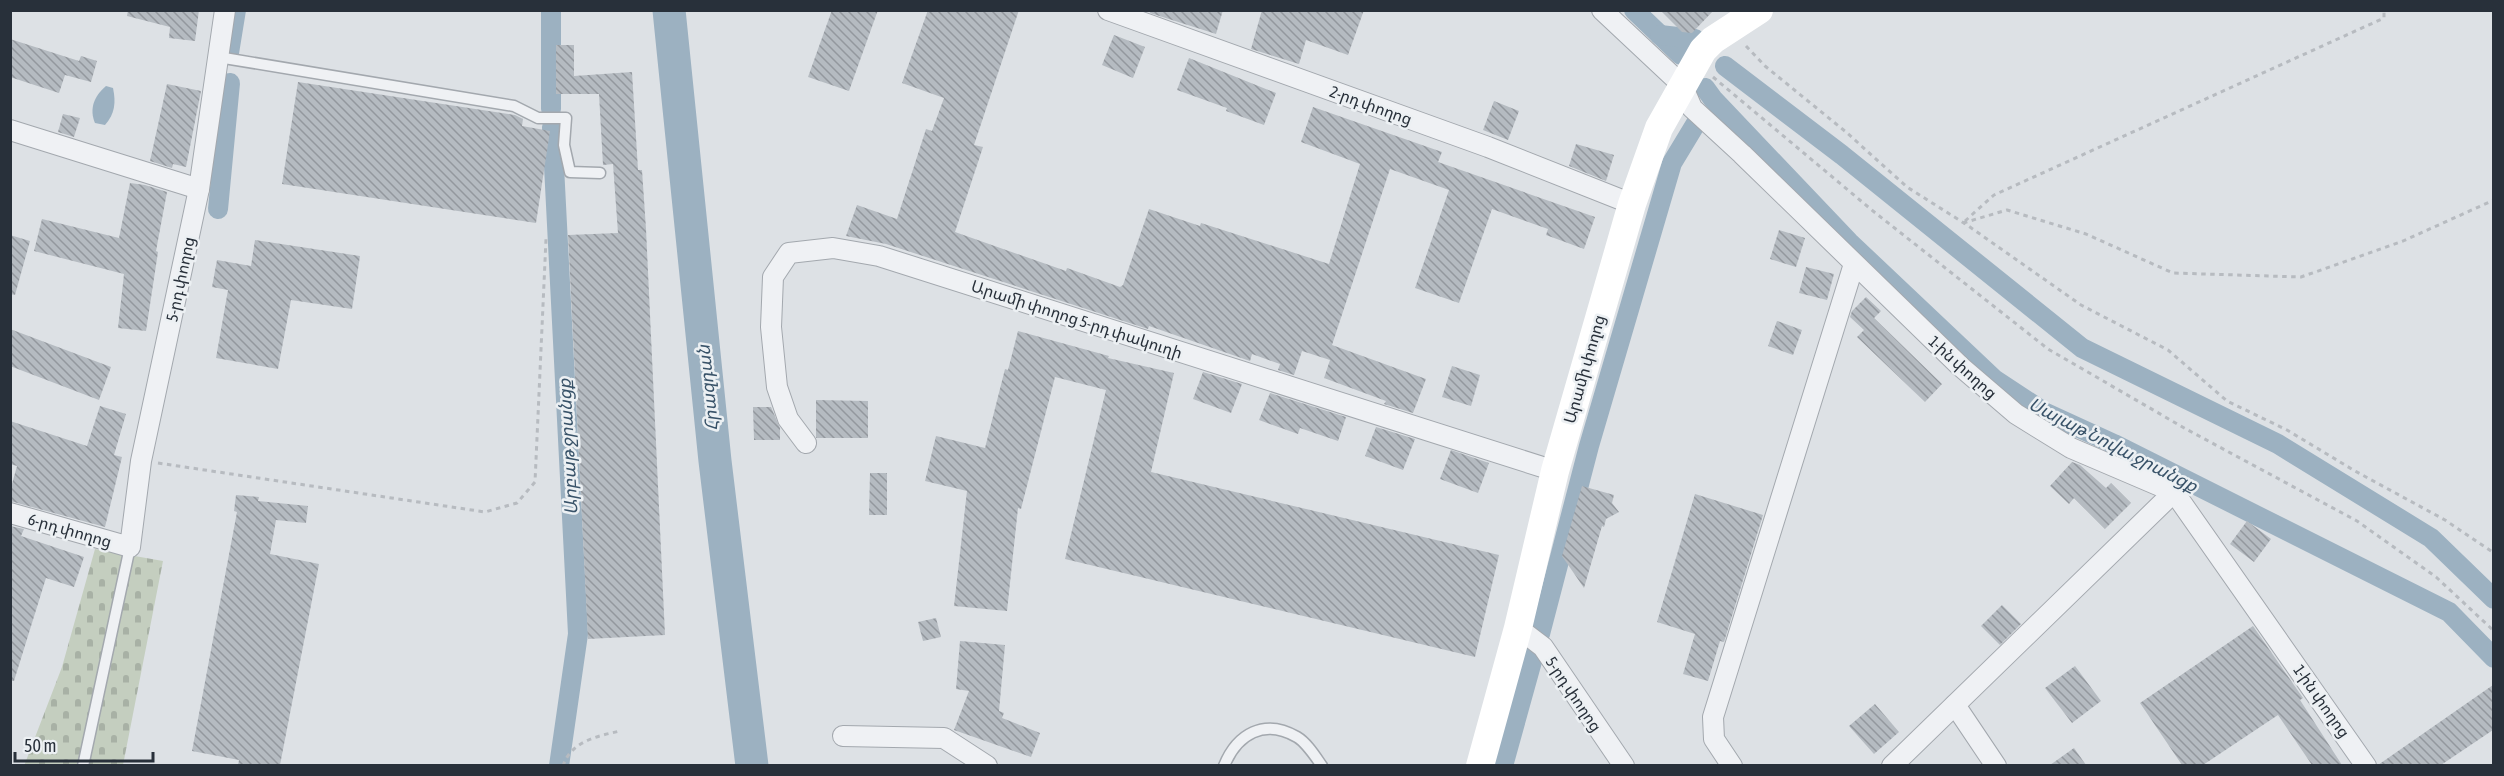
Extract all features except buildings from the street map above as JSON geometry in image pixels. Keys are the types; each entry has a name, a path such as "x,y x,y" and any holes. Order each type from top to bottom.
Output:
{"main road":[{"name":"Արամի փողոց","path":"1480,765 1518,628 1555,471 1632,204 1659,128 1689,74 1713,40 1760,10"}],"street":[{"name":"5-րդ փողոց","path":"130,547 141,460 199,189 225,10"},
{"name":"2-րդ փողոց","path":"1108,10 1488,147 1632,204"},
{"name":"1-ին փողոց","path":"1602,10 1689,74 1692,108 1960,366 2016,414 2071,448 2174,492 2366,765"},
{"path":"10,130 199,189"},
{"name":"Արամի փողոց 5-րդ փակուղի","path":"806,443 788,419 777,387 771,327 773,277 789,253 833,248 879,256 1555,471"},
{"path":"1732,765 1714,739 1713,717 1854,264"},
{"path":"1892,765 2174,492"},
{"name":"6-րդ փողոց","path":"10,513 130,547"},
{"name":"5-րդ փողոց","path":"1518,628 1543,647 1623,765"},
{"path":"1955,705 1996,765"},
{"path":"843,736 944,738 987,765"}],"lane":[{"path":"218,57 514,106 538,118 566,118 564,145 570,172 600,173"},
{"path":"82,765 130,547"},
{"path":"1224,765 1238,741 1252,732 1271,729 1297,737 1322,765"}],"path":[{"path":"1963,223 1994,195 2384,18 2384,10"},
{"path":"1731,29 1764,66 1846,132 1907,188 1963,223 2081,305 2168,350 2227,401 2287,429 2355,471 2445,520 2493,553"},
{"path":"1689,74 1873,211 2048,349 2186,429 2357,521 2436,577 2493,632"},
{"path":"1963,223 2007,210 2086,234 2173,273 2301,277 2403,241 2493,200"},
{"path":"141,460 485,512 517,503 535,482 546,239"},
{"path":"563,765 566,758 585,740 620,731"}],"green space":[{"path":"95,549 163,561 123,765 24,766 62,667"}],"water":[{"path":"106,86 113,88 114,103 111,117 105,125 95,123 92,113 98,94"}],"waterway":[{"path":"229,53 236,10"},
{"name":"Արբաթ ջրանցք","path":"551,10 551,109"},
{"name":"Հրազդան","path":"669,10 715,461 752,766"},
{"name":"Սայաթ Նովա ջրանցք","path":"1634,10 1681,55"},
{"name":"Սայաթ Նովա ջրանցք","path":"1660,35 1695,39"},
{"name":"Սայաթ Նովա ջրանցք","path":"1725,66 1842,155 2082,348 2278,444 2431,538 2494,599"},
{"path":"218,209 230,83"},
{"name":"Սայաթ Նովա ջրանցք","path":"1705,88 1849,242 1994,379 2044,412 2114,444 2449,612 2494,658"},
{"path":"1540,634 1589,446 1672,163 1698,120"},
{"name":"Արբաթ ջրանցք","path":"552,127 578,634 559,766"},
{"path":"1503,766 1534,654"}]}
